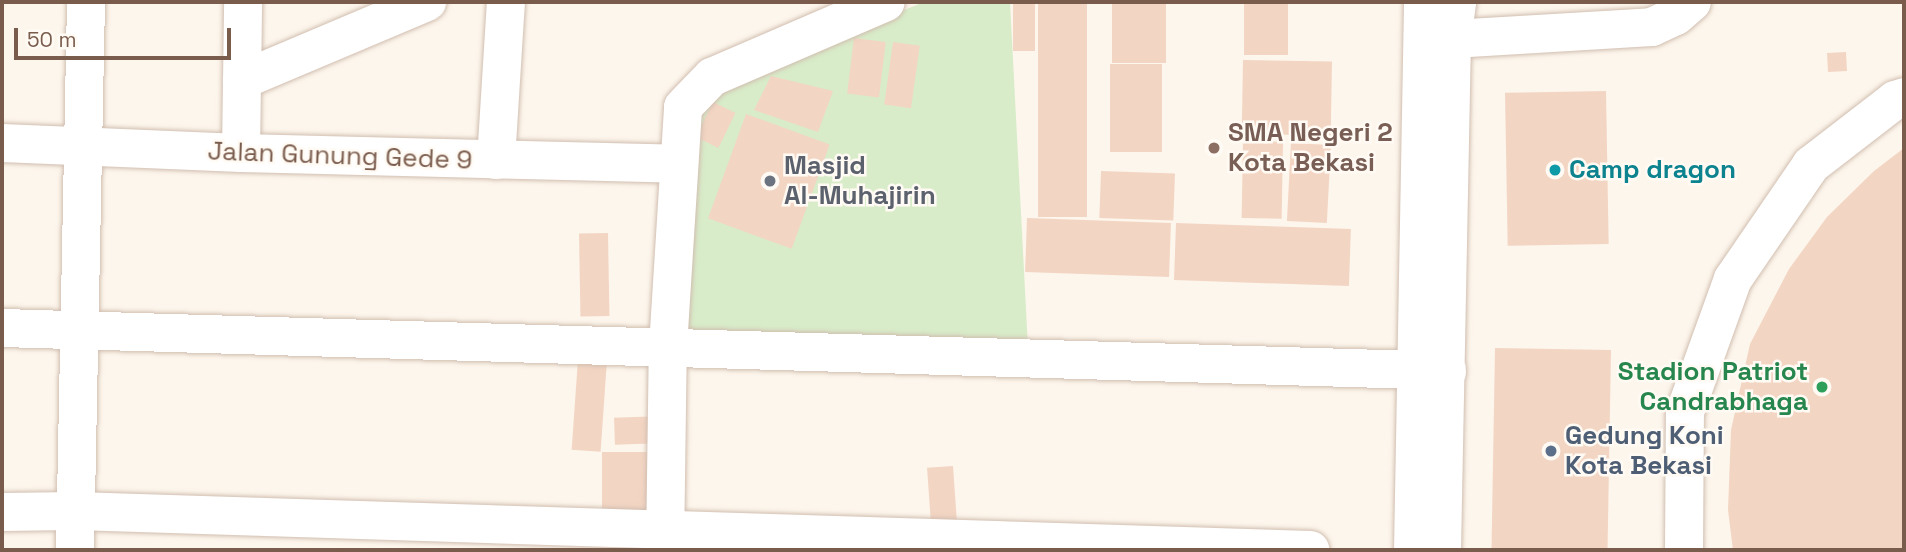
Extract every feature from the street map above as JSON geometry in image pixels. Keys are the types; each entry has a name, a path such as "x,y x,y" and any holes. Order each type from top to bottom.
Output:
{"street":[{"path":"75,550 86,2"},
{"path":"241,153 243,2"},
{"path":"243,80 427,2"},
{"path":"496,160 506,2"},
{"path":"665,540 668,347 683,107 712,77 886,2"},
{"path":"1423,2 1432,370 1442,550"},
{"path":"1413,550 1432,370 1452,39 1457,2"},
{"path":"1452,39 1652,27 1676,16 1692,2"},
{"path":"1684,550 1685,412 1733,279 1811,165 1895,100 1904,97"},
{"name":"Jalan Gunung Gede 9","path":"2,143 241,153 679,164"},
{"path":"2,328 1432,370"},
{"path":"2,512 76,512 231,533 1310,550"}],"green space":[{"path":"924,2 1010,2 1028,348 682,331 690,135 718,85"}],"building":[{"path":"1013,2 1035,2 1035,51 1013,51"},
{"path":"1038,2 1087,2 1087,217 1038,217"},
{"path":"1112,2 1166,2 1166,63 1112,63"},
{"path":"1244,2 1288,2 1288,55 1244,55"},
{"path":"854,38 886,42 879,97 847,94"},
{"path":"893,42 920,46 911,108 884,104"},
{"path":"1846,52 1847,71 1828,72 1827,53"},
{"path":"1243,60 1332,62 1331,136 1242,134"},
{"path":"1110,64 1162,64 1162,152 1110,152"},
{"path":"771,76 833,91 818,132 754,110"},
{"name":"Camp dragon","path":"1606,91 1609,244 1508,246 1505,93"},
{"path":"713,102 735,113 718,148 696,137"},
{"name":"Masjid Al-Muhajirin","path":"746,114 830,144 792,249 708,218"},
{"path":"1243,141 1283,142 1282,219 1242,218"},
{"path":"1291,143 1331,145 1327,223 1287,221"},
{"name":"Stadion Patriot Candrabhaga","path":"1904,148 1904,550 1733,550 1728,510 1731,430 1750,344 1789,269 1827,217 1874,171"},
{"path":"1101,171 1175,174 1173,221 1099,218"},
{"path":"1027,218 1171,223 1169,277 1025,272"},
{"path":"1176,223 1351,229 1349,286 1174,280"},
{"path":"608,233 609,316 580,316 579,234"},
{"name":"Gedung Koni Kota Bekasi","path":"1495,348 1611,350 1608,550 1492,548"},
{"path":"578,359 607,361 601,452 572,450"},
{"path":"663,416 664,443 615,445 614,418"},
{"path":"602,452 662,452 662,512 602,512"},
{"path":"953,466 958,531 932,533 927,468"}],"place":[{"name":"SMA Negeri 2 Kota Bekasi","path":"1214,148"},
{"name":"Camp dragon","path":"1555,170"},
{"name":"Masjid Al-Muhajirin","path":"770,181"},
{"name":"Stadion Patriot Candrabhaga","path":"1822,387"},
{"name":"Gedung Koni Kota Bekasi","path":"1551,451"}]}
